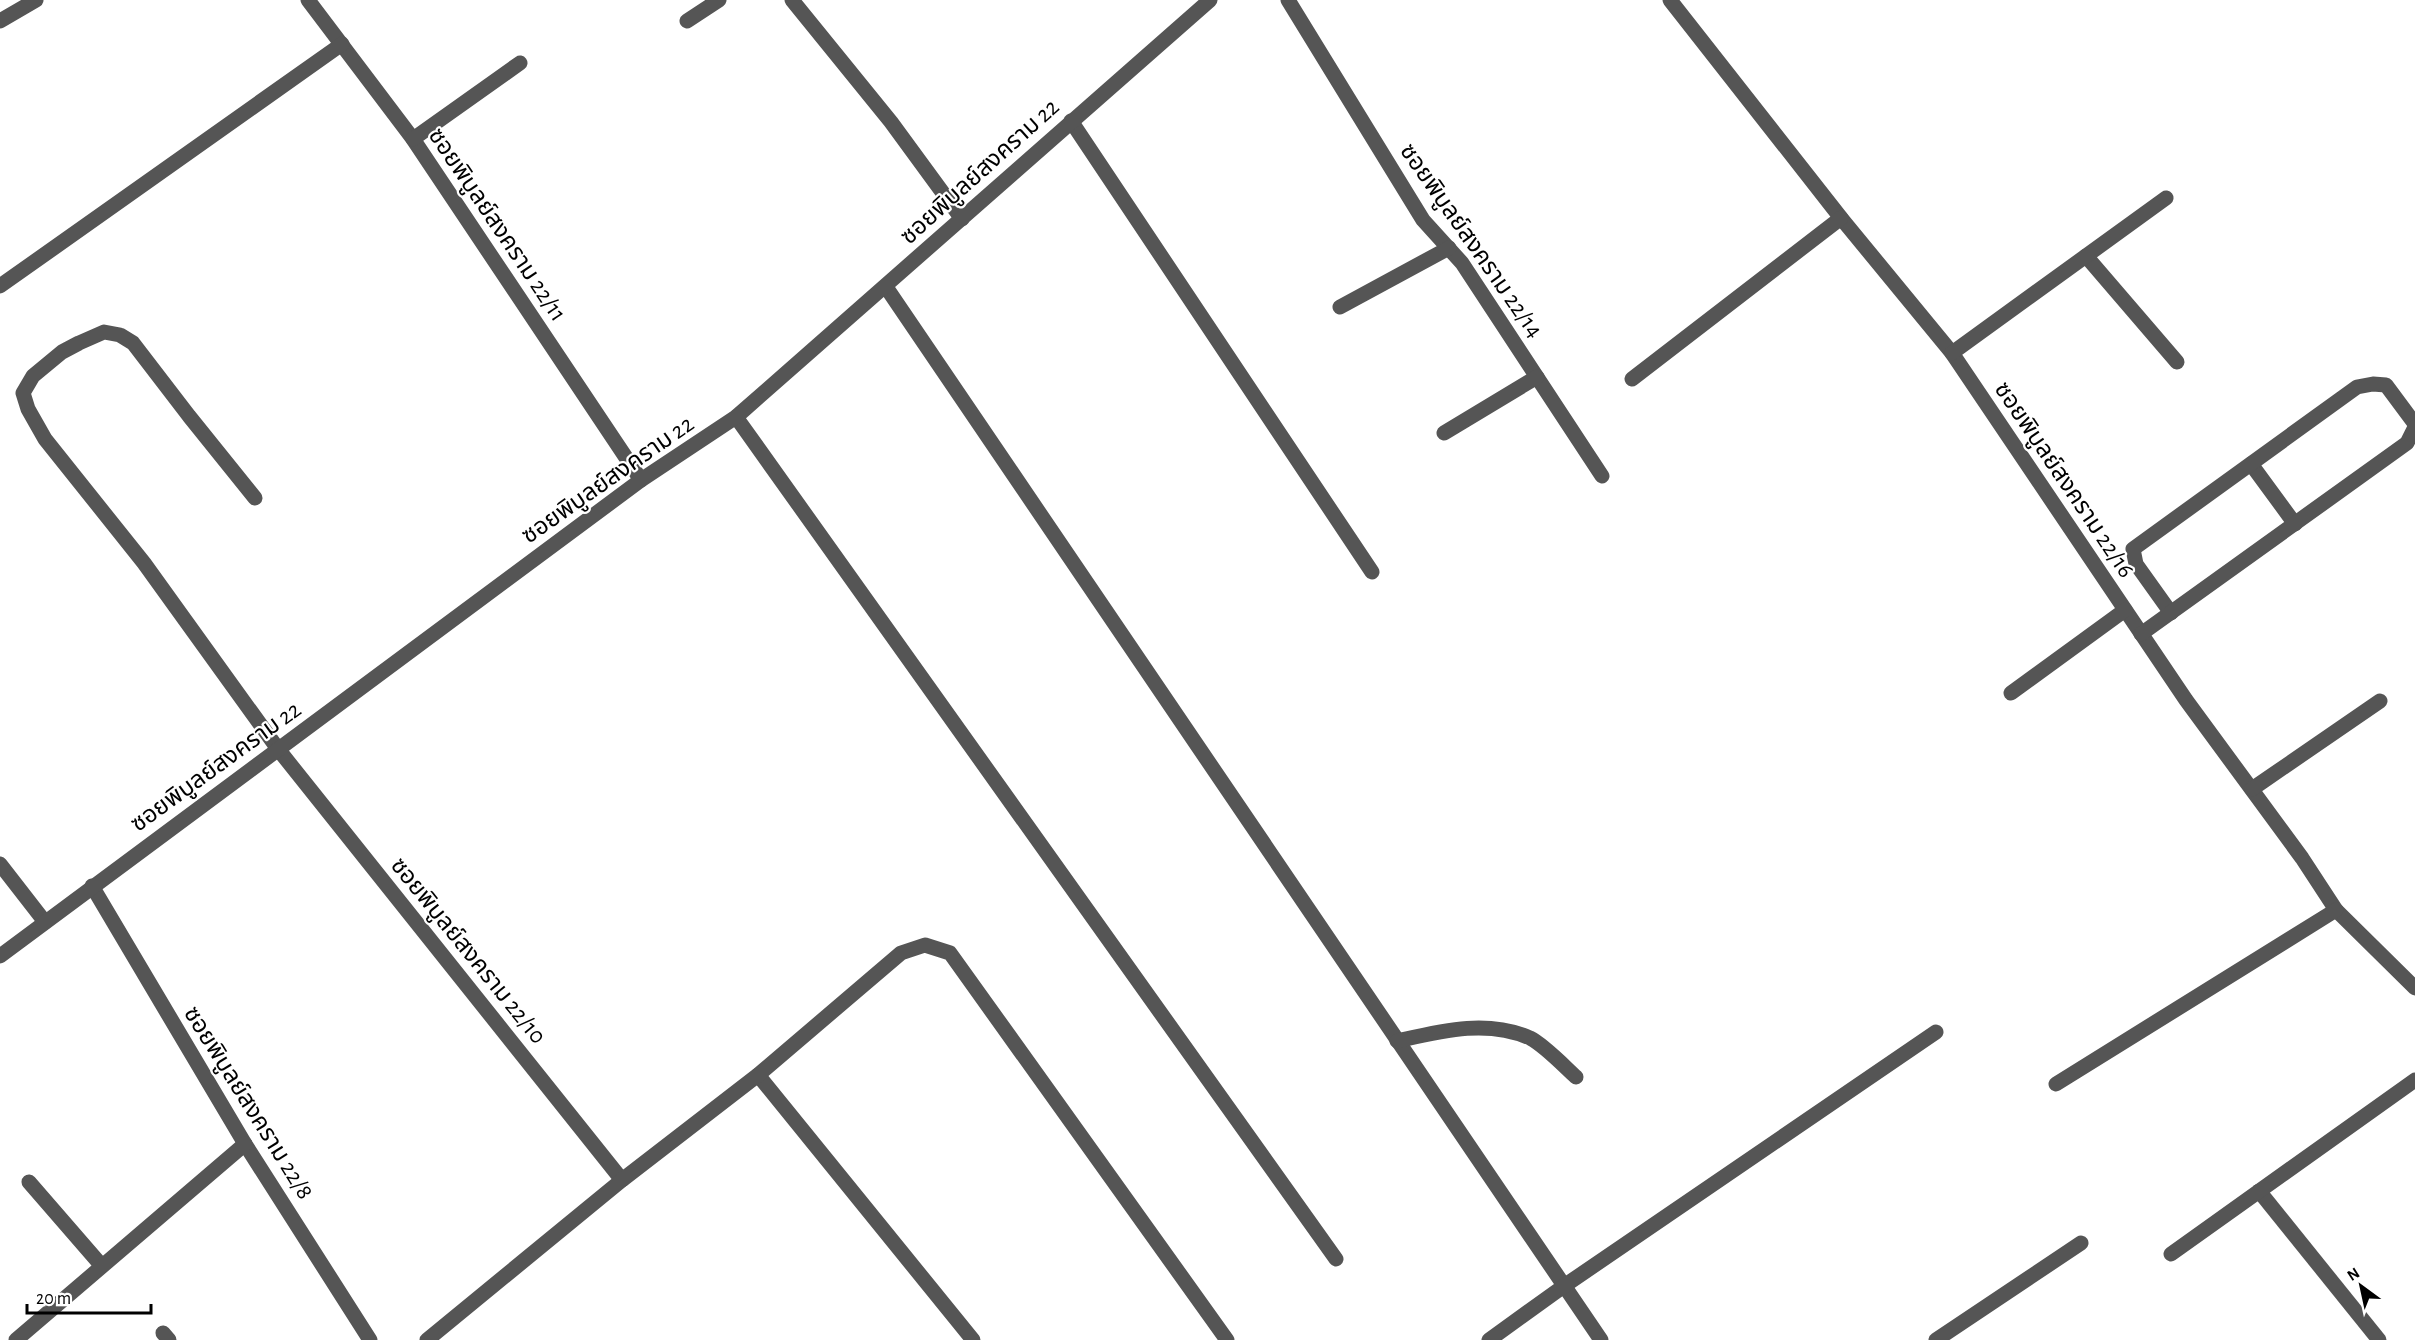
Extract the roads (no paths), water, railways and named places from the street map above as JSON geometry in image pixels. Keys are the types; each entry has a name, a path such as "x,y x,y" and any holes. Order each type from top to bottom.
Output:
{"street":[{"path":"0,21 36,0"},
{"name":"ซอยพิบูลย์สงคราม 22/11","path":"308,0 413,140 641,480"},
{"path":"687,21 719,0"},
{"path":"792,0 891,122 962,219"},
{"name":"ซอยพิบูลย์สงคราม 22/14","path":"1288,0 1423,220 1462,263 1602,476"},
{"name":"ซอยพิบูลย์สงคราม 22/16","path":"1670,0 1841,218 1952,353 2186,700 2252,789 2336,910 2415,988"},
{"name":"ซอยพิบูลย์สงคราม 22","path":"0,956 641,480 735,417 886,287 1207,1"},
{"path":"0,286 342,44"},
{"path":"413,140 520,63"},
{"path":"1071,121 1372,572"},
{"path":"1952,353 2166,198"},
{"path":"1632,379 1841,218"},
{"path":"1340,307 1449,248"},
{"path":"2086,256 2178,362"},
{"path":"886,287 1602,1340"},
{"name":"ซอยพิบูลย์สงคราม 22/10","path":"255,498 133,343 120,335 104,332 62,352 33,376 23,393 28,409 45,439 144,563 278,749 622,1180"},
{"path":"1444,433 1537,377"},
{"path":"2141,634 2171,613 2295,524 2407,443 2415,425 2386,385 2373,384 2357,387 2133,549 2136,564 2171,613"},
{"path":"735,417 1336,1259"},
{"path":"2251,464 2295,524"},
{"path":"2012,693 2125,610"},
{"path":"2252,789 2380,701"},
{"path":"0,864 45,922"},
{"name":"ซอยพิบูลย์สงคราม 22/8","path":"92,886 245,1144 370,1340"},
{"path":"2056,1084 2336,910"},
{"path":"427,1340 622,1180 758,1075 901,953 925,945 950,953 1227,1340"},
{"path":"1397,1041 1455,1029 1496,1028 1532,1039 1576,1077"},
{"path":"1489,1340 1564,1286 1936,1032"},
{"path":"758,1075 973,1340"},
{"path":"2170,1254 2415,1080"},
{"path":"16,1340 245,1144"},
{"path":"29,1182 101,1265"},
{"path":"2259,1191 2379,1340"},
{"path":"1936,1340 2081,1243"}]}
